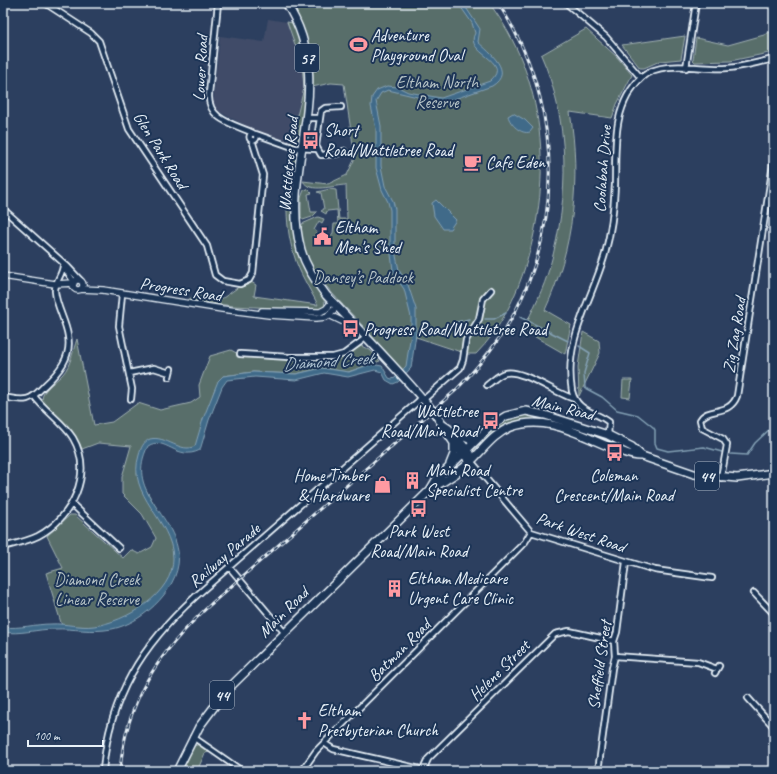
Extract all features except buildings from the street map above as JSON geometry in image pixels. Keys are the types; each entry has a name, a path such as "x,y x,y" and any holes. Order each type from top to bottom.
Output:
{"main road":[{"name":"Wattletree Road","path":"286,3 298,25 308,60 310,86 297,200 299,240 311,273 335,304 423,399 443,424 454,443 466,452"},
{"name":"Main Road","path":"430,490 434,482 481,436 502,418 512,414 526,412 545,415 608,435 627,444 642,456"},
{"name":"Main Road","path":"177,771 193,737 220,698 284,632 430,490 459,472 489,442 503,431 529,423 557,426 605,446 633,455 642,456 685,472 721,478 754,477 774,473"},
{"name":"Wattletree Road","path":"443,424 452,431 471,461"},
{"path":"452,431 469,438 481,436"},
{"path":"605,446 608,435"},
{"path":"448,468 453,457 454,443"}],"street":[{"name":"Glen Park Road","path":"45,3 91,32 99,41 128,129 207,246 215,275 223,281 245,283 249,280 253,273 263,178 254,137"},
{"name":"Lower Road","path":"218,3 209,94 210,106 219,117 254,137"},
{"path":"566,3 606,37 641,78"},
{"path":"686,68 696,3"},
{"name":"Coolabah Drive","path":"575,399 571,380 572,352 580,319 603,261 608,244 615,194 616,127 626,99 641,78 648,72 661,68 725,68 774,59"},
{"path":"341,107 324,108 319,118 320,127 317,149 321,155 334,155 344,151"},
{"path":"307,118 319,118"},
{"path":"254,137 264,138 302,149 317,149"},
{"name":"Zig Zag Road","path":"721,478 727,445 723,439 702,428 700,420 704,416 729,408 737,396 774,158"},
{"path":"3,209 63,265 74,284"},
{"path":"63,265 68,267 81,282 81,289"},
{"path":"3,397 20,399 34,396 61,370 68,351 68,336 55,294 55,284 61,275 63,265"},
{"path":"3,276 55,284 74,284 81,282"},
{"name":"Progress Road","path":"81,282 103,290 122,294 222,309 316,318 329,315"},
{"name":"Progress Road","path":"74,284 78,290 103,290"},
{"name":"Railway Parade","path":"103,771 104,753 115,709 135,666 150,645 172,619 460,368 463,360 466,340 479,319 483,299 491,290"},
{"path":"122,294 119,326 132,392 131,399"},
{"path":"335,304 329,315 361,331"},
{"name":"Progress Road","path":"256,312 320,312 335,304"},
{"path":"240,354 288,357 333,357 344,354 367,337"},
{"path":"129,374 154,368 170,373"},
{"path":"488,385 502,374 510,372 544,384 575,399 584,410 609,422 608,435"},
{"path":"3,547 37,536 58,519 72,504 76,497 81,476 76,446 69,432 40,405 34,396"},
{"name":"Park West Road","path":"471,461 531,532 659,571 712,578"},
{"path":"72,504 119,548"},
{"name":"Batman Road","path":"302,771 312,756 324,743 525,542 531,532"},
{"name":"Sheffield Street","path":"598,771 612,668 615,656 614,641 617,632 626,562"},
{"path":"230,568 284,632"},
{"path":"754,593 774,614"},
{"name":"Helene Street","path":"423,770 428,759 555,634 569,631 614,641"},
{"path":"615,656 698,662 717,669"},
{"path":"748,698 774,727"},
{"path":"193,737 242,771"},
{"path":"324,743 333,749 429,771"}],"shaded area":[{"path":"458,3 463,3 480,29 478,42 494,57 498,63 501,69 501,75 498,81 492,86 443,103 388,90 381,93 376,101 381,126 381,166 385,186 393,201 395,209 395,251 399,270 408,285 416,309 416,334 411,368 398,382 393,384 386,380 382,372 375,370 348,377 324,373 296,380 255,377 227,380 222,387 209,420 200,450 192,453 185,453 160,444 154,444 148,446 142,462 142,476 146,488 174,537 178,551 178,564 175,577 159,600 149,611 137,619 112,629 96,631 48,629 15,633 3,632 3,627 45,624 94,626 120,619 146,604 157,594 171,571 173,558 171,544 139,483 137,470 140,452 148,440 156,438 184,448 195,446 203,419 218,381 223,376 253,372 296,374 322,368 349,372 371,364 382,366 389,378 392,379 395,378 406,366 411,333 411,317 404,289 396,278 393,270 390,247 390,210 382,190 376,168 376,129 371,106 372,97 377,90 387,86 398,87 408,92 441,98 490,81 496,74 496,68 493,62 476,46 473,40 475,33 472,23"},
{"path":"268,19 287,22 302,64 304,94 302,94 291,142 252,129 218,111 213,102 220,36 264,42"},
{"path":"513,113 525,120 533,128 530,132 523,132 513,125 508,116"},
{"path":"436,200 456,220 450,229 443,229 434,216 432,203"}],"green space":[{"name":"Eltham North Reserve","path":"290,3 489,3 508,32 523,63 533,95 539,129 541,163 540,197 526,264 517,289 500,324 485,345 476,354 467,354 413,336 409,365 404,372 332,293 312,266 305,252 301,238 302,224 318,217 324,219 322,223 319,221 314,230 317,232 314,237 325,244 333,233 334,224 338,224 337,210 327,211 326,214 321,211 324,209 321,193 317,192 330,189 336,190 339,219 347,219 346,185 317,188 306,185 303,181 328,184 347,175 355,158 344,84 331,83 312,87 311,65 307,43 300,22"},
{"path":"287,22 293,23 302,52 304,66 305,80 300,138 299,142 296,144 290,144 304,88 302,64"},
{"path":"586,29 617,57 632,75 617,104 612,118 570,112 575,162 575,188 569,238 555,286 545,310 571,325 565,354 523,330 548,274 557,240 564,186 562,132 551,80 541,55"},
{"path":"774,30 774,52 730,61 695,62 693,60 696,38 728,45 764,35"},
{"path":"685,36 681,59 660,61 644,68 640,68 622,45"},
{"path":"291,150 297,155 294,182 304,268 324,300 325,304 323,308 321,310 233,306 188,300 195,295 223,298 240,286 251,282 256,285 254,296 318,305 299,268 294,255 288,229 288,176"},
{"path":"308,189 312,193 308,194 311,212 317,212 312,217 303,220 301,217 301,198 304,190"},
{"path":"583,332 599,341 600,353 579,396 578,367"},
{"name":"Diamond Creek Linear Reserve","path":"77,339 94,425 112,422 138,403 160,410 191,403 200,397 199,385 210,356 231,350 240,355 293,359 337,359 361,346 370,350 380,361 348,372 322,368 296,374 253,372 223,376 214,391 204,428 194,452 164,443 150,442 144,448 137,474 166,525 176,556 172,580 148,607 110,627 62,626 46,573 63,568 47,536 70,515 75,515 123,558 131,550 139,554 152,547 156,538 142,514 122,494 122,477 131,446 98,443 82,449 67,427 42,400 44,392 66,370"},
{"path":"623,380 632,380 630,398 622,397"},
{"path":"525,414 553,420 600,439 549,422 500,430 487,438 473,451 498,424 506,419"},
{"path":"201,744 210,752 205,753 197,771 181,771 193,746"}],"waterway":[{"path":"485,319 494,319 506,313"},
{"path":"520,317 568,341"},
{"path":"416,334 447,328 457,322 469,319"},
{"path":"579,346 590,353 584,373 585,388 602,397 617,410 638,415 653,427 655,430 655,443 657,448 668,451 704,447 722,452"},
{"path":"731,454 747,455 755,443 774,425"}],"railway":[{"path":"120,771 129,721 138,699 148,678 176,640 211,604 456,390 489,352 504,332 516,310 532,272 543,234 548,194 549,154 544,115 534,76 518,39 498,3"}],"place":[{"name":"Adventure Playground Oval","path":"358,45"},
{"name":"Short Road/Wattletree Road","path":"311,140"},
{"name":"Cafe Eden","path":"473,162"},
{"name":"Eltham Men's Shed","path":"322,237"},
{"name":"Progress Road/Wattletree Road","path":"351,329"},
{"name":"Wattletree Road/Main Road","path":"491,421"},
{"name":"Coleman Crescent/Main Road","path":"614,453"},
{"name":"Main Road Specialist Centre","path":"413,480"},
{"name":"Home Timber & Hardware","path":"382,485"},
{"name":"Park West Road/Main Road","path":"419,509"},
{"name":"Eltham Medicare Urgent Care Clinic","path":"395,588"},
{"name":"Eltham Presbyterian Church","path":"305,720"}],"park label":[{"name":"Dansey’s Paddock","path":"363,277"}],"water label":[{"name":"Diamond Creek","path":"328,361"}]}
